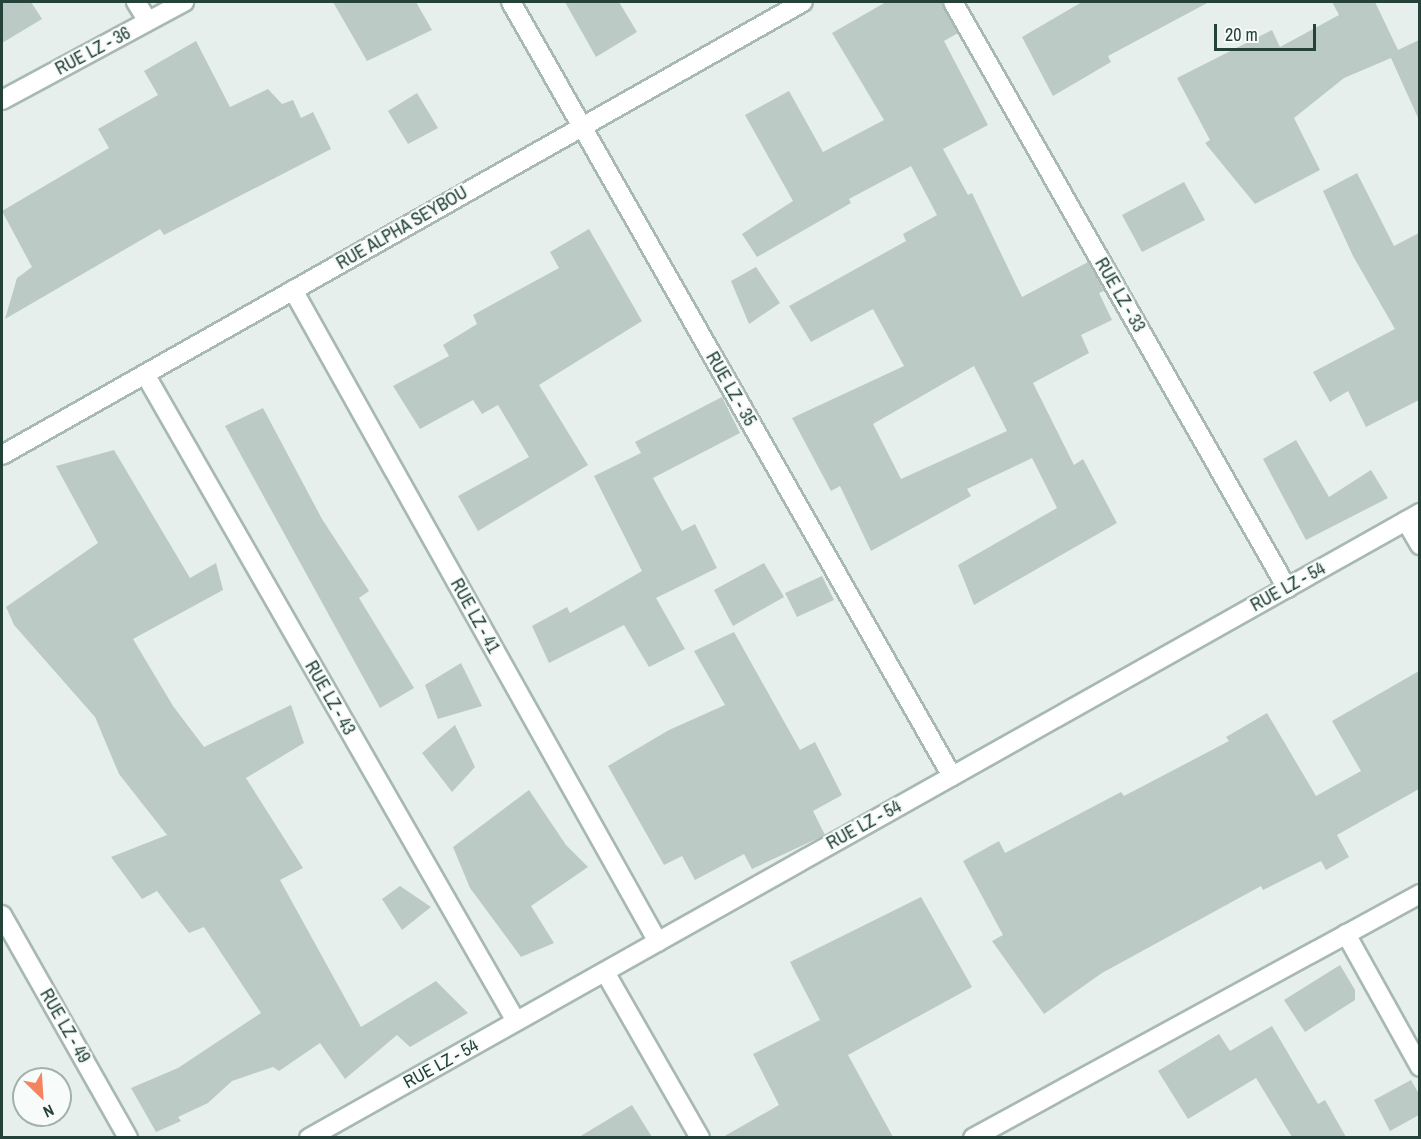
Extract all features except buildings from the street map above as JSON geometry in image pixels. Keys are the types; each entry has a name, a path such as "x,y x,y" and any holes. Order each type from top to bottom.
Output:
{"street":[{"path":"136,2 148,21"},
{"name":"RUE LZ - 36","path":"2,100 184,2"},
{"name":"RUE LZ - 35","path":"511,2 952,776"},
{"name":"RUE ALPHA SEYBOU","path":"2,455 802,2"},
{"name":"RUE LZ - 33","path":"953,2 1287,588"},
{"name":"RUE LZ - 41","path":"293,290 658,942"},
{"name":"RUE LZ - 43","path":"145,374 516,1021"},
{"path":"1413,517 1419,544"},
{"name":"RUE LZ - 54","path":"309,1137 1413,517"},
{"path":"981,1135 1419,894"},
{"name":"RUE LZ - 49","path":"2,915 129,1137"},
{"path":"1346,934 1419,1067"},
{"path":"605,972 700,1137"}]}
